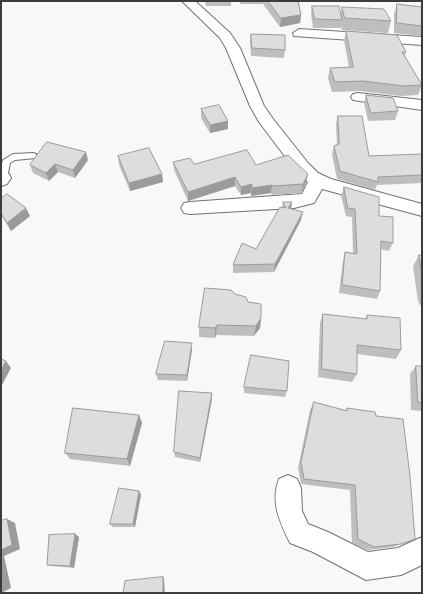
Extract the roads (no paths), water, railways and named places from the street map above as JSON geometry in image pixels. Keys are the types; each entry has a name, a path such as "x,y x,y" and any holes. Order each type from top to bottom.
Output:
{"street":[{"path":"188,1 225,36 232,48 257,106 267,122 302,167 312,177 326,184 422,210"},
{"path":"299,33 422,41"},
{"path":"358,97 422,105"},
{"path":"190,208 294,202 308,199 318,180"},
{"path":"288,488 289,513 299,534 319,541 366,566 401,560 422,550"}],"lane":[{"path":"2,179 6,162 13,157 34,156"}]}
